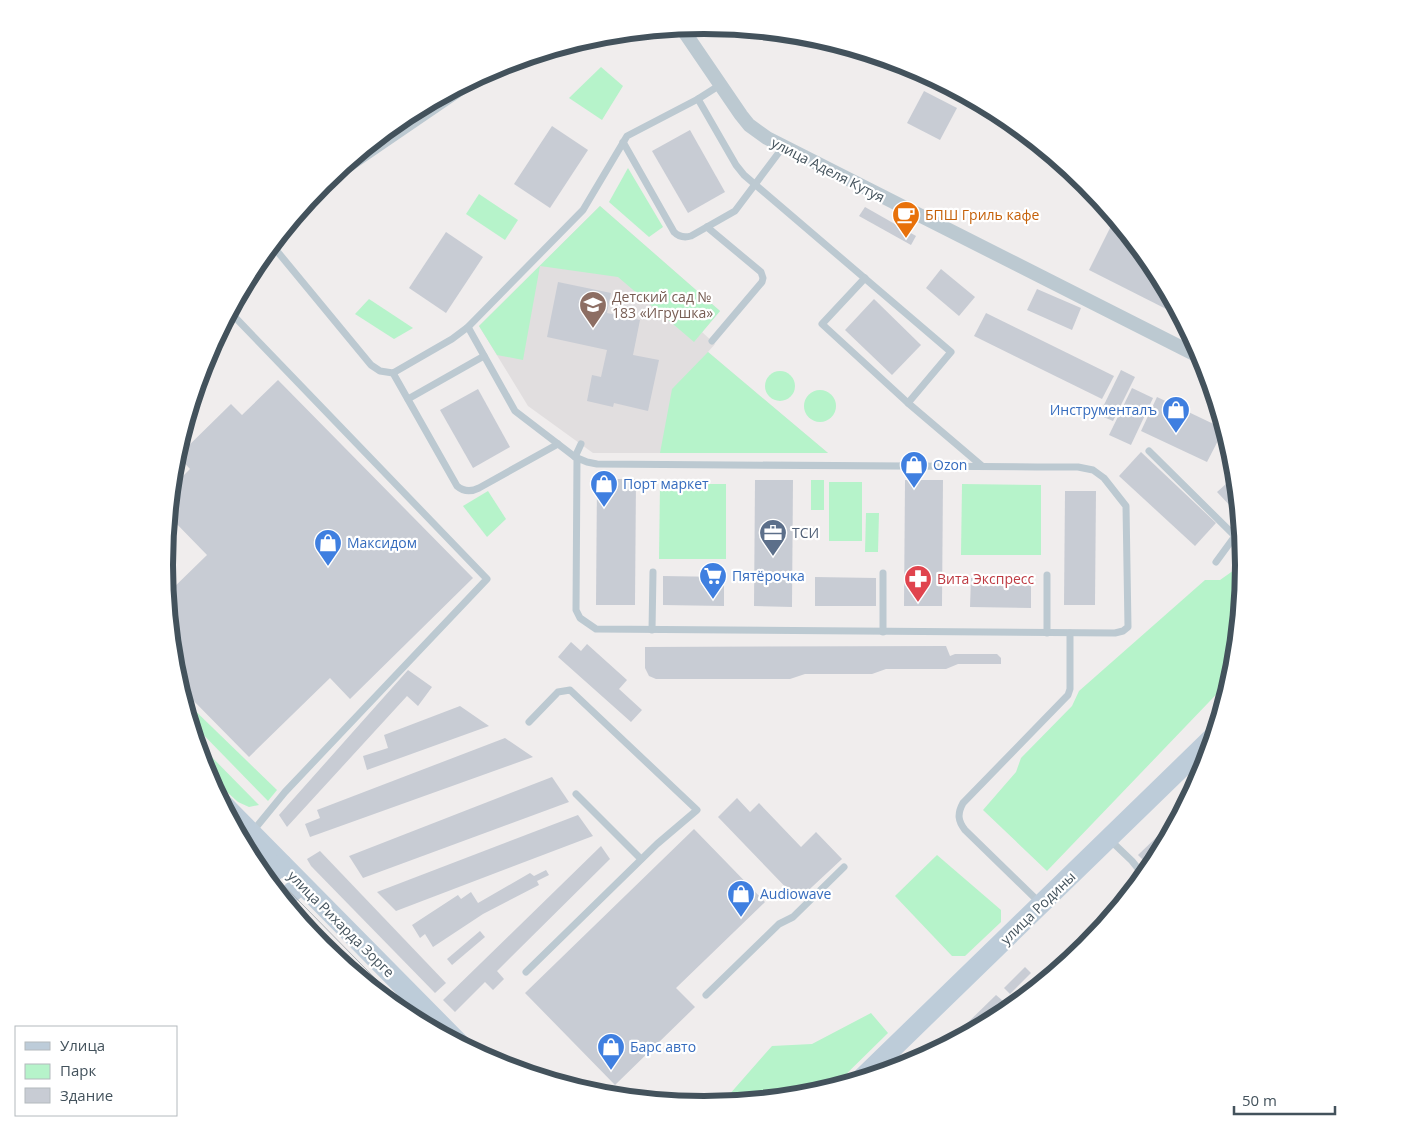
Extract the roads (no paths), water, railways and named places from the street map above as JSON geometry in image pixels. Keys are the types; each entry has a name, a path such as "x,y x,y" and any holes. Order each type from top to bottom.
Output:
{"street":[{"name":"улица Аделя Кутуя","path":"685,35 749,125 767,138 1192,353"},
{"name":"улица Родины","path":"870,1071 1205,745"},
{"name":"улица Рихарда Зорге","path":"237,818 446,1030"},
{"path":"272,874 282,864"},
{"path":"288,895 301,884"}],"lane":[{"path":"277,251 371,365 380,370 393,373 452,340 468,327 583,210 622,142 630,134 698,99 720,85"},
{"path":"358,163 458,95"},
{"path":"698,99 736,165 744,175 951,352 908,403"},
{"path":"622,142 674,232 679,236 688,237 735,211 783,147"},
{"path":"707,227 761,272 763,278 762,282 712,341"},
{"path":"865,278 822,324 908,403 982,466"},
{"path":"235,317 487,579 285,792 252,833"},
{"path":"468,327 515,411 576,458 587,462 597,464 1086,468 1098,472 1126,506 1128,627 1116,633 599,629 591,626 580,618 577,613 576,458 580,444"},
{"path":"408,399 484,356"},
{"path":"393,373 457,486 463,490 475,490 558,444"},
{"path":"1149,451 1235,535"},
{"path":"1216,562 1235,537"},
{"path":"652,630 653,572"},
{"path":"883,573 883,632"},
{"path":"1046,633 1047,574"},
{"path":"1041,904 966,830 960,823 958,815 963,803 1068,695 1070,689 1070,633"},
{"path":"526,972 641,859 697,810 570,690 558,692 529,722"},
{"path":"576,794 641,859"},
{"path":"1109,839 1140,870"},
{"path":"706,995 779,924 793,917 844,867"}],"tram line":[{"path":"269,871 391,994"}],"place":[{"name":"БПШ Гриль кафе","path":"906,239"},
{"name":"Детский сад № 183 «Игрушка»","path":"593,329"},
{"name":"Инструменталъ","path":"1176,434"},
{"name":"Ozon","path":"914,489"},
{"name":"Порт маркет","path":"604,508"},
{"name":"ТСИ","path":"773,557"},
{"name":"Максидом","path":"328,567"},
{"name":"Пятёрочка","path":"713,600"},
{"name":"Вита Экспресс","path":"918,603"},
{"name":"Audiowave","path":"741,918"},
{"name":"Барс авто","path":"611,1071"}]}
